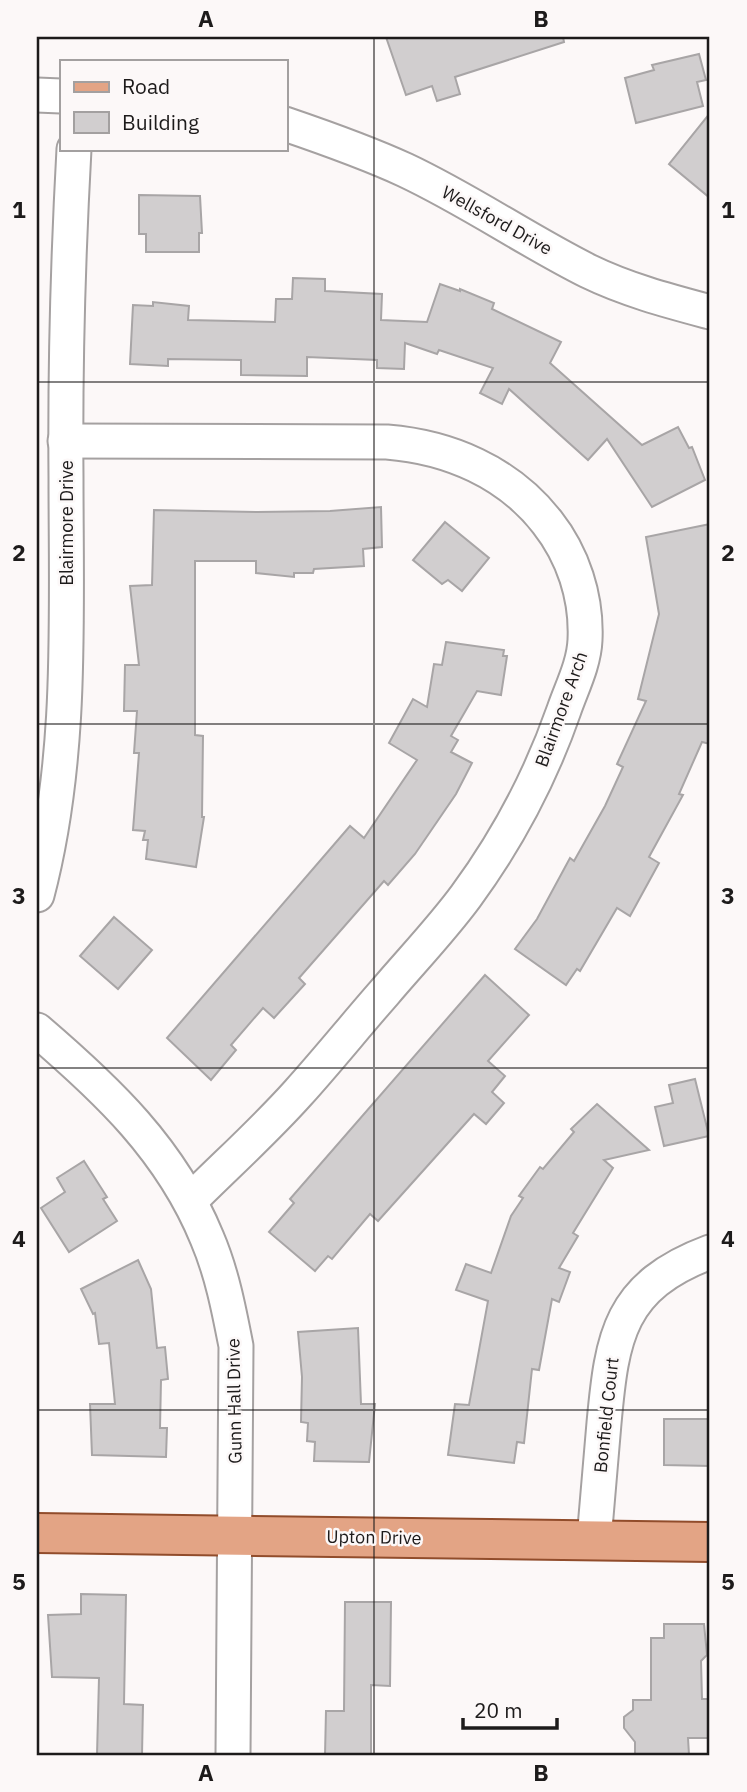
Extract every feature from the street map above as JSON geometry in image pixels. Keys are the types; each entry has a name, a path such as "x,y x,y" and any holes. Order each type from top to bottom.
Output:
{"main road":[{"name":"Upton Drive","path":"37,1533 710,1542"}],"street":[{"path":"37,95 60,96"},
{"name":"Wellsford Drive","path":"287,125 340,142 405,170 485,211 590,272 645,294 710,312"},
{"name":"Blairmore Drive","path":"37,895 47,857 60,754 66,650 65,441 74,150"},
{"name":"Blairmore Arch","path":"65,441 387,442 448,452 483,468 515,489 536,508 558,536 574,568 583,603 585,639 582,660 556,734 530,791 486,866 465,897 297,1095 190,1201"},
{"name":"Gunn Hall Drive","path":"37,1030 96,1081 133,1120 165,1161 190,1201 208,1239 225,1292 236,1346 233,1755"},
{"name":"Bonfield Court","path":"594,1540 610,1363 621,1326 638,1299 661,1276 682,1263 710,1252"}],"building":[{"path":"386,37 563,37 564,42 455,77 460,94 437,101 432,86 406,95"},
{"path":"699,54 706,80 697,82 703,106 636,123 625,78 654,70 652,65"},
{"path":"710,113 710,198 669,164"},
{"path":"139,195 200,196 202,233 199,233 199,252 146,252 146,234 139,234"},
{"path":"293,278 325,279 325,291 382,294 381,320 427,322 440,284 494,303 492,309 561,342 550,363 642,445 678,427 689,448 692,447 705,480 652,507 607,439 588,460 509,389 502,404 480,393 493,368 439,350 437,354 405,343 404,369 377,368 377,360 307,357 307,376 241,375 241,360 168,359 168,366 130,364 133,305 153,306 153,302 189,306 188,320 275,322 276,299 292,299"},
{"path":"381,507 382,547 363,549 364,566 314,569 313,573 294,573 294,577 256,573 256,561 195,561 195,735 203,736 204,817 196,867 146,859 148,840 143,840 145,831 133,830 139,753 134,753 137,711 124,711 125,665 139,665 130,586 152,585 154,510 257,512"},
{"path":"445,522 489,558 462,591 448,580 442,584 413,560"},
{"path":"710,524 710,744 702,742 679,794 683,795 649,857 659,863 630,916 617,908 580,971 577,969 566,985 515,949 537,919 570,858 574,861 605,806 623,767 617,764 646,701 638,699 659,614 646,537"},
{"path":"446,642 504,650 503,656 507,656 501,695 477,691 451,736 458,740 451,752 472,763 456,794 415,854 388,885 384,881 299,978 305,984 274,1018 263,1008 231,1045 236,1050 211,1080 167,1038 350,826 364,838 417,760 389,743 413,699 427,707 434,664 442,665"},
{"path":"114,917 152,950 118,989 80,956"},
{"path":"485,975 529,1015 488,1061 505,1076 492,1092 504,1103 486,1124 474,1114 378,1221 370,1214 332,1259 328,1256 315,1271 269,1232 294,1203 290,1199"},
{"path":"695,1079 709,1136 664,1146 655,1107 673,1103 669,1085"},
{"path":"597,1104 649,1150 604,1160 613,1168 573,1233 578,1236 559,1268 570,1272 559,1302 552,1299 539,1370 532,1369 524,1443 517,1442 514,1463 448,1455 455,1404 469,1405 488,1301 456,1290 466,1264 491,1273 511,1216 523,1198 519,1196 540,1167 543,1169 574,1132 571,1129"},
{"path":"84,1161 107,1197 103,1199 117,1221 69,1252 41,1208 65,1192 57,1178"},
{"path":"138,1260 151,1289 157,1348 165,1347 168,1379 161,1380 160,1428 167,1428 166,1457 92,1455 90,1404 115,1404 109,1343 99,1344 95,1313 93,1314 81,1289"},
{"path":"358,1328 361,1404 375,1404 369,1462 314,1461 315,1442 307,1441 308,1423 301,1422 302,1377 298,1332"},
{"path":"664,1419 710,1419 710,1466 664,1465"},
{"path":"81,1594 126,1595 124,1704 143,1705 142,1755 97,1755 99,1678 52,1677 48,1615 81,1614"},
{"path":"345,1602 391,1602 390,1686 371,1685 371,1755 325,1755 326,1711 344,1711"},
{"path":"664,1624 704,1624 707,1655 701,1661 702,1699 710,1699 710,1738 688,1738 689,1755 635,1755 635,1742 624,1728 624,1717 633,1710 633,1700 651,1700 651,1638 664,1638"}]}
